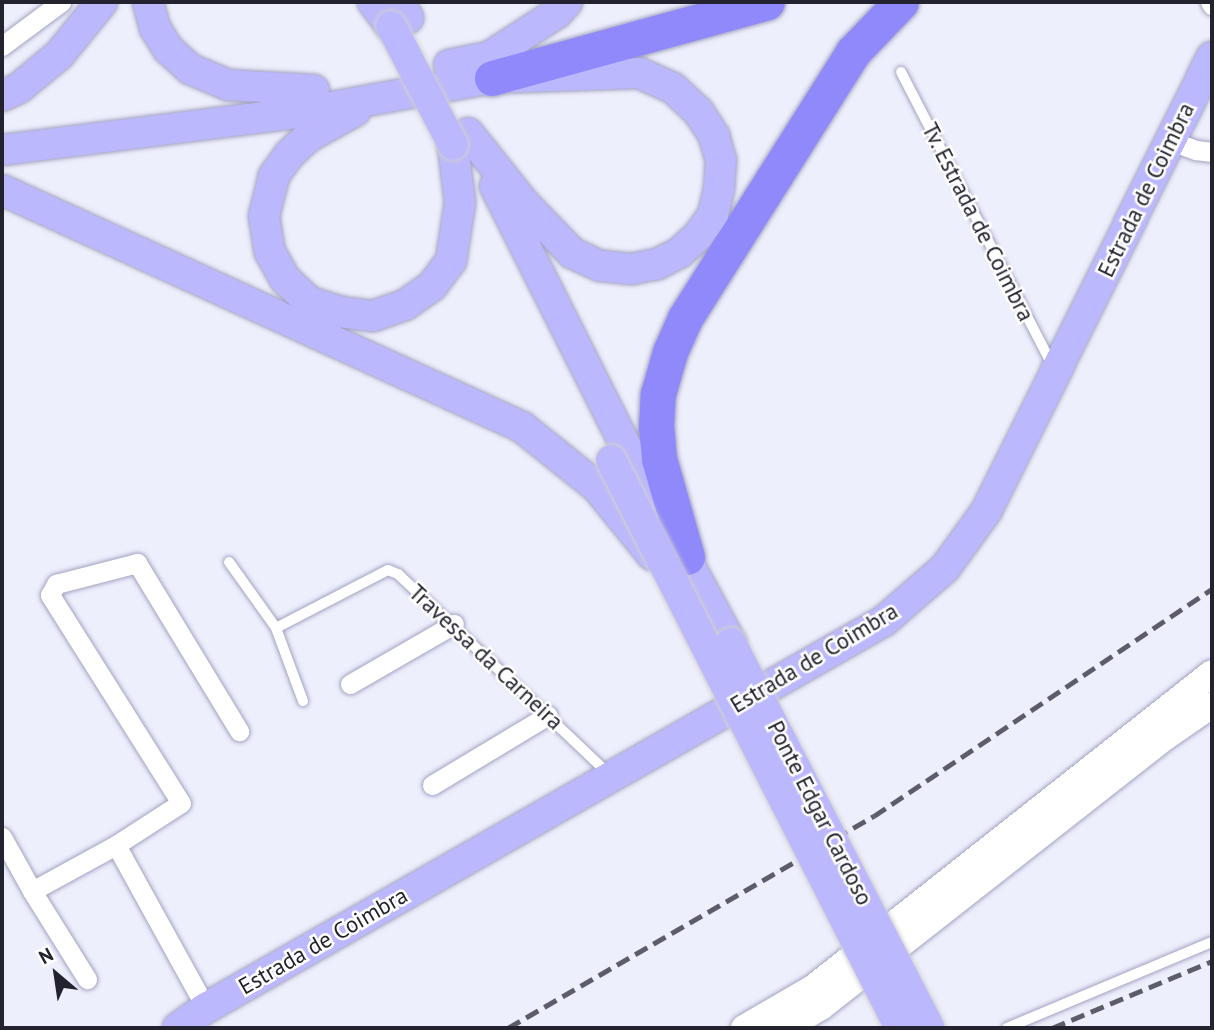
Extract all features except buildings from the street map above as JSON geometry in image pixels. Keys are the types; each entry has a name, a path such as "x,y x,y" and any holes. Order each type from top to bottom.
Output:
{"highway":[{"path":"491,67 693,2"},
{"path":"491,67 767,2"},
{"path":"677,565 656,427 659,394 670,352 685,318 853,52 901,2"}],"main road":[{"path":"2,96 19,88 59,55 102,2"},
{"path":"148,2 155,28 168,49 190,69 229,85 314,90"},
{"path":"2,130 314,90 491,67 639,73 673,88 698,111 713,136 721,160 713,215 698,236 679,253 657,264 631,270 600,266 572,253 460,139 397,10 373,2"},
{"path":"2,150 374,100 491,67 567,2"},
{"name":"Estrada de Coimbra","path":"178,1028 206,1008 884,621 945,568 987,510 1212,57"},
{"path":"374,100 308,137 289,155 274,176 264,216 270,252 285,279 310,302 340,312 373,316 405,306 432,286 451,261 460,203 460,139"},
{"name":"Ponte Edgar Cardoso","path":"460,139 677,565 930,1028"},
{"path":"2,190 522,427 564,457 677,565"},
{"name":"Ponte Edgar Cardoso","path":"677,565 900,1028"},
{"path":"744,1028 813,988 1212,673"},
{"path":"786,1028 821,1007 1167,736 1212,705"}],"street":[{"path":"2,47 61,2"},
{"path":"1171,141 1196,150 1212,152"},
{"path":"32,891 116,845 181,803 50,595 56,584 136,564 239,732"},
{"path":"350,684 454,624"},
{"path":"432,785 548,715"},
{"path":"2,837 87,979"},
{"path":"116,845 206,1008"}],"lane":[{"name":"Tv. Estrada de Coimbra","path":"901,72 1056,372"},
{"path":"229,562 276,628 303,701"},
{"name":"Travessa da Carneira","path":"276,628 388,570 398,573 612,776"},
{"path":"1007,1028 1212,942"}],"railway":[{"path":"508,1028 874,816 1212,589"},
{"path":"1052,1028 1212,961"}]}
